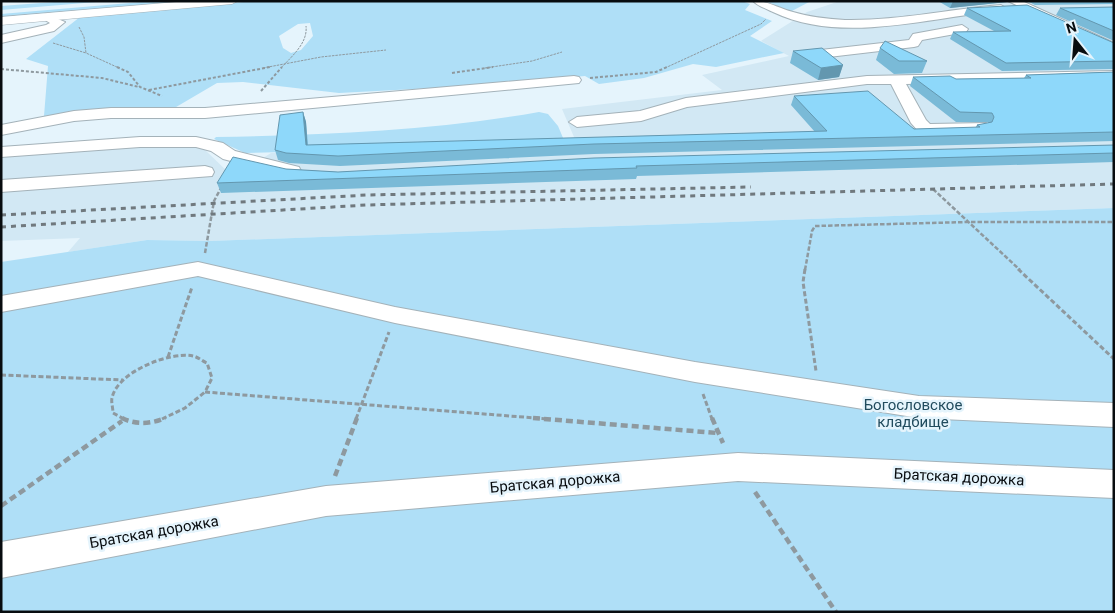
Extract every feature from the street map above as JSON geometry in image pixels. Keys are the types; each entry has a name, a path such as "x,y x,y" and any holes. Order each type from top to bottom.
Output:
{"main road":[{"path":"1,12 131,1"},
{"path":"1,21 232,1"}],"street":[{"path":"758,1 774,10 809,20 852,23 880,22 974,9 1060,10"},
{"path":"950,1 974,9"},
{"path":"1013,1 1062,24 1088,30 1113,44"},
{"path":"1,39 50,28 59,22 46,17"},
{"path":"852,23 859,36 906,58"},
{"path":"804,56 914,43 917,37 962,29"},
{"path":"922,65 944,78"},
{"path":"577,122 641,116 686,102 867,80 1114,75"},
{"path":"896,79 919,122 926,129 980,127"},
{"path":"1,130 74,116 111,113 205,113 574,80"},
{"path":"766,102 784,90"},
{"path":"1,152 140,142 196,142 217,147 229,155 289,171 306,172"},
{"path":"1,186 205,172"},
{"path":"1,304 198,268 395,315 695,372 819,392 919,407 1114,415"},
{"name":"Братская дорожка","path":"1,560 326,501 738,467 1114,484"}],"path":[{"path":"574,80 656,72 761,24 774,10"},
{"path":"78,26 84,37 86,53 128,72 140,87"},
{"path":"260,93 283,65 293,57 307,35 306,26"},
{"path":"149,90 321,57 386,50"},
{"path":"1,69 102,78 140,87 166,98"},
{"path":"168,357 198,268 210,241 215,194 230,173 236,156"},
{"path":"933,189 1114,359"},
{"path":"819,392 803,282 812,231 816,226 968,222 1114,222"},
{"path":"326,501 395,315"},
{"path":"192,356 206,363 212,378 206,392 193,404 172,416 145,423 122,421 113,413 112,396 124,380 139,369 168,357 192,356"},
{"path":"1,375 124,380"},
{"path":"206,392 361,406 716,433"},
{"path":"1,506 122,421"}],"shaded area":[{"path":"840,1 1114,1 1114,208 210,241 147,240 68,252 80,238 1,241 1,155 130,147 203,148 229,173 252,165 271,153 577,144 562,109 722,90 702,75 789,56 761,41 807,12"}],"green space":[{"path":"68,1 108,1 1,10 1,6"},
{"path":"153,1 207,1 1,19 1,14"},
{"path":"254,1 742,1 750,4 745,10 772,21 750,36 784,53 716,67 693,64 644,78 599,84 585,76 490,85 339,93 243,82 217,83 171,110 115,109 44,116 48,66 26,59 80,17","holes":["310,23 313,36 301,50 291,53 283,48 279,36 298,24"]},
{"path":"766,1 811,1 790,12"},
{"path":"539,112 548,114 558,126 566,145 245,153 214,139 216,137 297,135 419,128"},
{"name":"Богословское кладбище","path":"1114,208 1114,612 1,612 1,262 147,240 210,241"}],"building":[{"path":"1027,5 1114,43 1114,61 1006,63 953,32 1011,31 967,8"},
{"path":"1114,7 1114,31 1060,8"},
{"path":"885,41 927,61 899,61 880,48"},
{"path":"822,48 843,65 821,68 793,51"},
{"path":"1114,72 1114,132 594,144 338,156 286,153 275,150 280,115 303,112 306,145 827,131 794,96 868,91 914,129 980,127 977,125 992,122 994,117 992,113 960,112 913,77 950,76 956,79 1031,78 1026,75"},
{"path":"1114,145 1114,153 636,166 637,168 217,183 233,157 286,169 338,172 594,158"}],"railway":[{"path":"1,227 366,205 1114,184"},
{"path":"1,215 367,195 751,187"}]}
